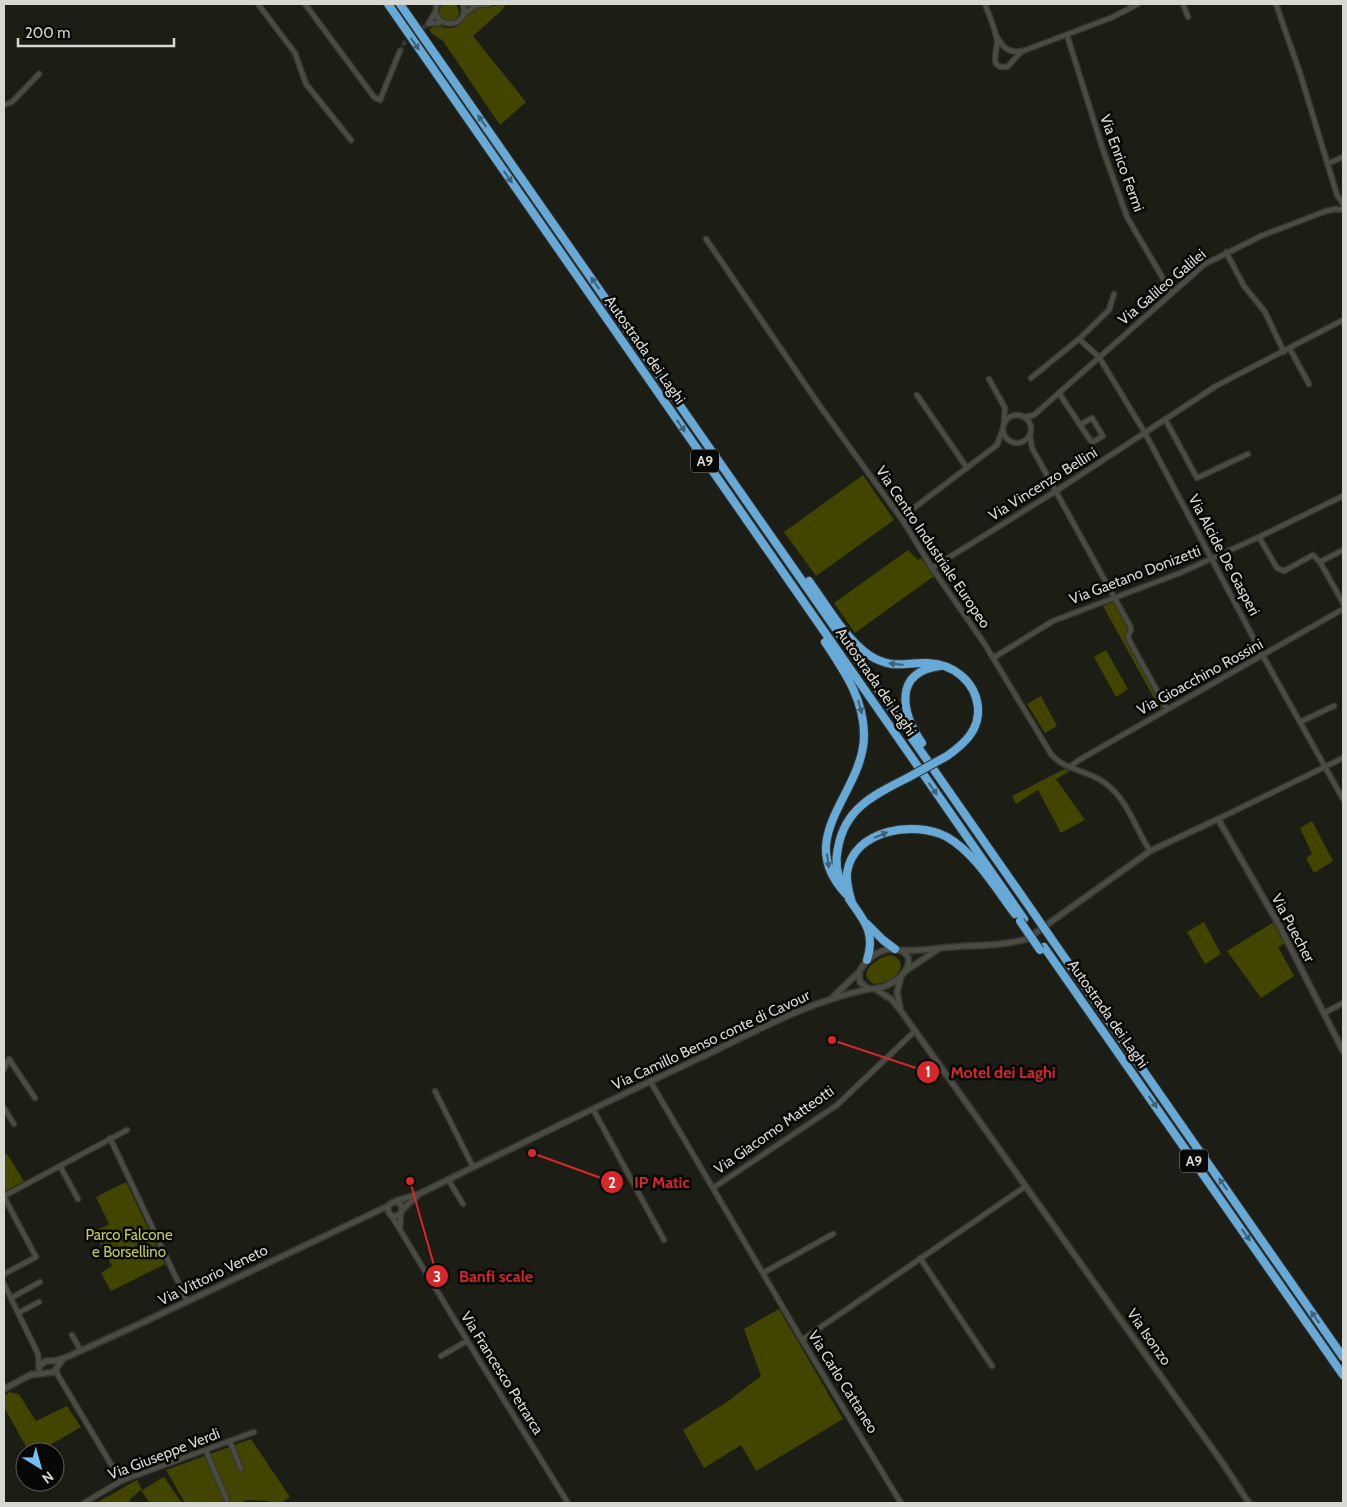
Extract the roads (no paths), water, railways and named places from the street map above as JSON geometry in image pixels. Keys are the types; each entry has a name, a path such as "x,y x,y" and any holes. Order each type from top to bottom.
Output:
{"highway":[{"name":"Autostrada dei Laghi","path":"388,4 1042,949 1120,1055 1343,1375"},
{"name":"Autostrada dei Laghi","path":"400,4 1343,1357"},
{"path":"727,472 753,504 856,645 885,663 908,665 926,663 945,666 959,673 974,692 978,708 977,717 972,732 960,747 865,802 855,811 845,825 839,840 837,861 840,881 846,894"},
{"path":"763,545 847,677 856,694 861,712 864,736 860,761 836,809 828,837 828,864 836,882 852,902 869,931 871,942 867,960"},
{"path":"945,666 927,670 912,680 906,692 904,702 908,717 918,738 976,821 1009,876"},
{"path":"852,902 847,872 857,851 877,836 894,830 913,828 939,834 956,843 967,852 1022,920"},
{"path":"863,919 883,940 897,950"}],"street":[{"path":"258,4 296,53 306,84 351,140"},
{"path":"305,4 374,98 380,100 400,51"},
{"path":"463,4 464,14"},
{"path":"467,4 490,4"},
{"path":"985,4 997,38 1012,55 1013,60"},
{"path":"997,38 995,61 1000,67 1007,67 1023,51 1113,17 1138,4"},
{"path":"1183,4 1188,18"},
{"path":"1276,4 1300,73 1343,215"},
{"path":"436,7 437,17 442,22 454,24 477,5"},
{"path":"436,7 428,24 442,22"},
{"name":"Via Enrico Fermi","path":"1067,34 1103,150 1127,217 1171,292"},
{"path":"996,53 1000,50 1023,51"},
{"path":"4,104 12,102 39,74"},
{"path":"1327,164 1343,157"},
{"name":"Via Galileo Galilei","path":"1167,709 1128,638 1131,630 1130,626 1032,448 1030,424 1034,415 1058,393 1205,264 1261,236 1340,206"},
{"name":"Via Centro Industriale Europeo","path":"706,239 822,409 903,521 932,568 993,658 1051,754 1061,764 1095,776 1111,788 1122,801 1150,851"},
{"path":"1226,252 1244,286 1265,312 1284,352"},
{"path":"1031,378 1079,339 1109,310 1114,294"},
{"name":"Via Vincenzo Bellini","path":"932,568 1056,491 1216,386 1343,320"},
{"name":"Via Alcide De Gasperi","path":"1079,339 1100,357 1145,433 1263,656 1343,798"},
{"path":"1290,349 1309,384"},
{"path":"989,379 1005,408 1016,415 1024,417 1034,415"},
{"path":"1058,393 1080,425 1093,442 1103,436 1092,418 1080,425"},
{"path":"917,395 968,468"},
{"path":"899,516 906,514 997,444 1002,431 1005,408"},
{"path":"1004,422 1007,418 1016,415"},
{"path":"1024,417 1030,424"},
{"path":"1165,419 1197,478 1248,454"},
{"path":"1002,431 1010,442"},
{"path":"1020,443 1030,434"},
{"path":"997,444 1020,443 1032,448"},
{"name":"Via Gaetano Donizetti","path":"993,658 1053,621 1212,559 1343,496"},
{"path":"903,521 906,514"},
{"path":"1260,537 1277,568 1284,571 1313,555 1320,562 1343,603"},
{"path":"1320,562 1343,550"},
{"name":"Via Gioacchino Rossini","path":"1070,767 1167,709 1343,609"},
{"path":"1300,722 1334,706"},
{"path":"938,949 889,986 868,990 860,982 859,972 867,960 881,951 938,949 1017,942 1027,939 1150,851 1343,758"},
{"name":"Via Puecher","path":"1218,819 1279,925 1343,1051"},
{"path":"897,950 906,955 908,960 907,971"},
{"name":"Via Camillo Benso conte di Cavour","path":"832,998 859,972"},
{"name":"Via Isonzo","path":"901,977 897,992 901,1011"},
{"name":"Via Isonzo","path":"875,989 891,998 901,1011 1224,1465 1249,1503"},
{"name":"Via Camillo Benso conte di Cavour","path":"593,1109 832,998 868,990"},
{"path":"1324,1013 1343,1003"},
{"name":"Via Giacomo Matteotti","path":"713,1188 837,1105 915,1032"},
{"path":"4,1069 9,1059 35,1098"},
{"name":"Via Carlo Cattaneo","path":"650,1081 802,1340 902,1503"},
{"path":"435,1091 473,1167"},
{"path":"4,1108 14,1124"},
{"path":"419,1194 396,1216 390,1214 388,1206 392,1201 419,1194 593,1109 664,1240"},
{"path":"4,1274 36,1257 4,1196 127,1130"},
{"path":"110,1138 187,1301"},
{"path":"60,1166 78,1199"},
{"path":"448,1179 462,1204"},
{"path":"802,1340 1026,1186"},
{"path":"396,1201 400,1203 400,1230"},
{"name":"Via Vittorio Veneto","path":"50,1374 64,1358 388,1206"},
{"name":"Via Vittorio Veneto","path":"373,1213 390,1214"},
{"name":"Via Francesco Petrarca","path":"390,1214 568,1503"},
{"path":"763,1274 832,1234"},
{"path":"920,1258 992,1366"},
{"path":"11,1298 40,1282"},
{"path":"4,1284 39,1357 40,1369"},
{"path":"18,1313 39,1302"},
{"path":"72,1335 81,1350"},
{"path":"441,1356 467,1341"},
{"path":"39,1357 56,1366 59,1377 121,1481"},
{"path":"4,1389 40,1369 46,1361"},
{"path":"40,1369 59,1377"},
{"name":"Via Giuseppe Verdi","path":"84,1503 121,1481 254,1432"},
{"path":"230,1442 241,1469"},
{"path":"206,1451 227,1500"}],"tunnel":[{"path":"400,51 405,42 428,24"}],"place":[{"name":"Motel dei Laghi","path":"832,1040"},
{"name":"IP Matic","path":"532,1153"},
{"name":"Banfi scale","path":"410,1181"}],"park label":[{"name":"Parco Falcone e Borsellino","path":"129,1244"}]}
